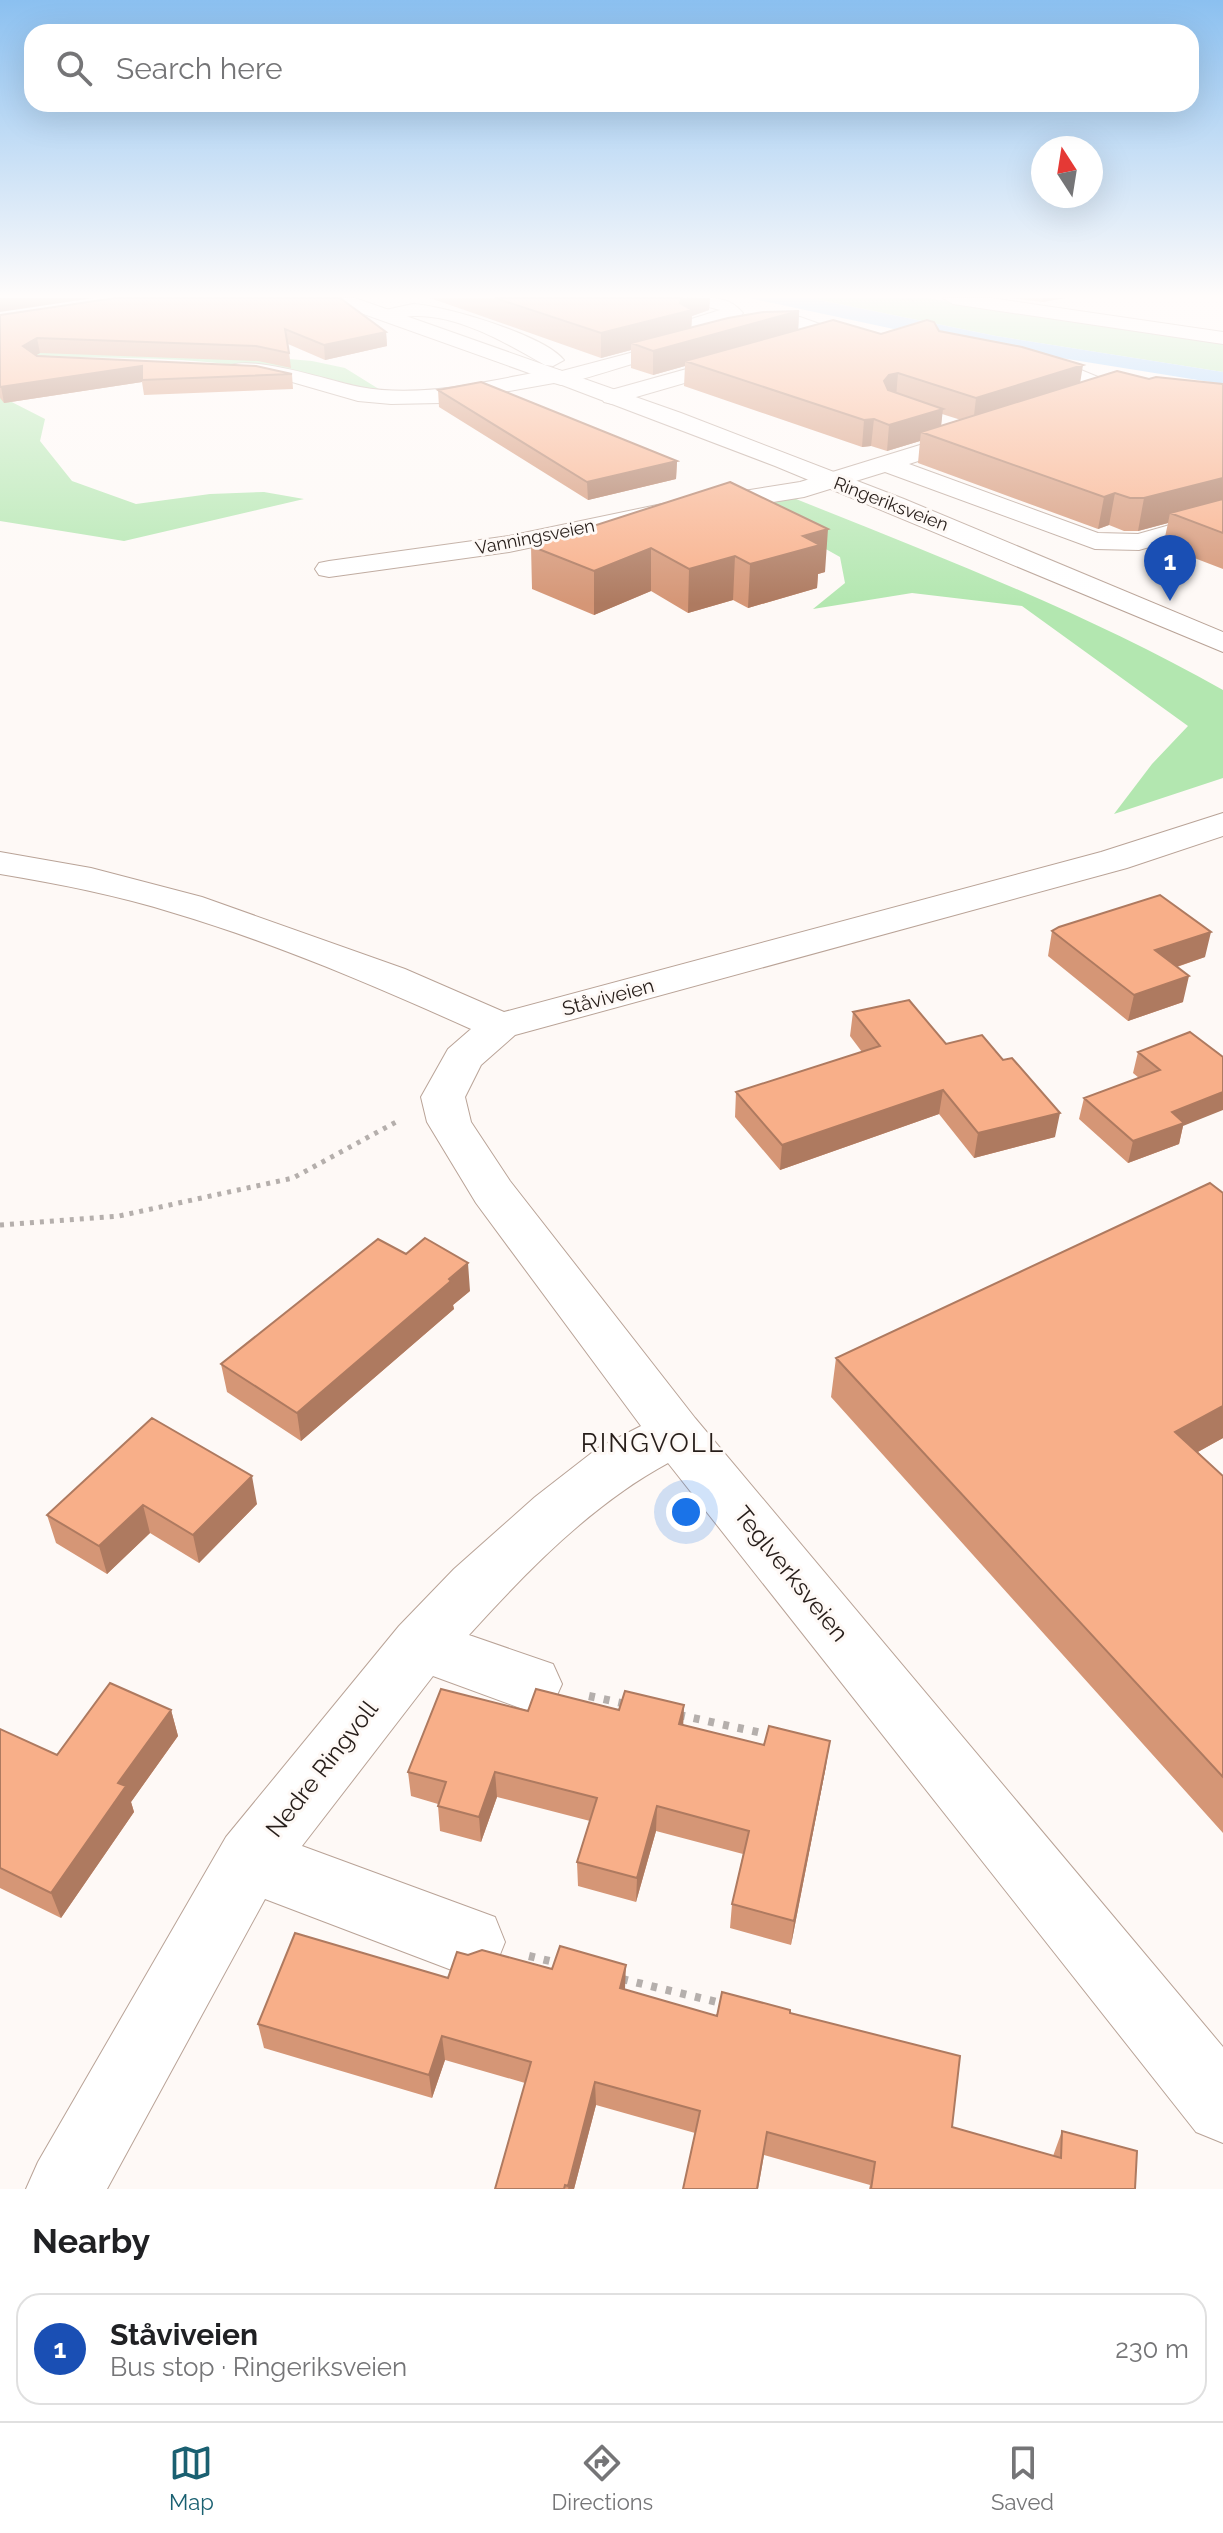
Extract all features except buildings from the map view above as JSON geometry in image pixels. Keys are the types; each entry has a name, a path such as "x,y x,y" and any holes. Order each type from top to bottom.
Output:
{"street":[{"name":"Ringeriksveien","path":"620,400 1040,563 1221,641"},
{"path":"1070,404 1081,400"},
{"path":"1182,400 1223,406"},
{"path":"934,422 973,435"},
{"name":"Vanningsveien","path":"329,569 509,544 662,512 741,501 834,481 1001,426"},
{"path":"887,464 1095,541 1139,542 1223,518"},
{"path":"720,528 747,513 741,501"},
{"name":"Ståviveien","path":"500,1026 1114,860 1223,824"},
{"path":"0,863 91,879 189,905 391,978 500,1026 463,1058 443,1097"},
{"name":"Teglverksveien","path":"443,1097 449,1122 493,1192 676,1433 1223,2105"},
{"name":"Nedre Ringvoll","path":"68,2188 250,1860 421,1645 475,1587 555,1513 618,1464 676,1433"},
{"path":"421,1645 531,1684"},
{"path":"250,1860 470,1942"}],"path":[{"path":"0,1225 119,1216 293,1178 443,1097"},
{"path":"531,1684 640,1707"},
{"path":"671,1713 780,1737"},
{"path":"470,1942 562,1964"},
{"path":"607,1975 730,2005"}],"green space":[{"path":"0,400 8,400 45,419 40,441 72,481 136,504 210,494 264,492 304,499 124,541 0,521"},
{"path":"791,497 1064,610 1223,690 1223,778 1114,814 1152,764 1188,726 1022,606 912,593 813,609 845,583 840,557 790,529 660,519"}],"place":[{"name":"Ståviveien","path":"1170,601"}],"district":[{"name":"RINGVOLL","path":"653,1443"}]}
